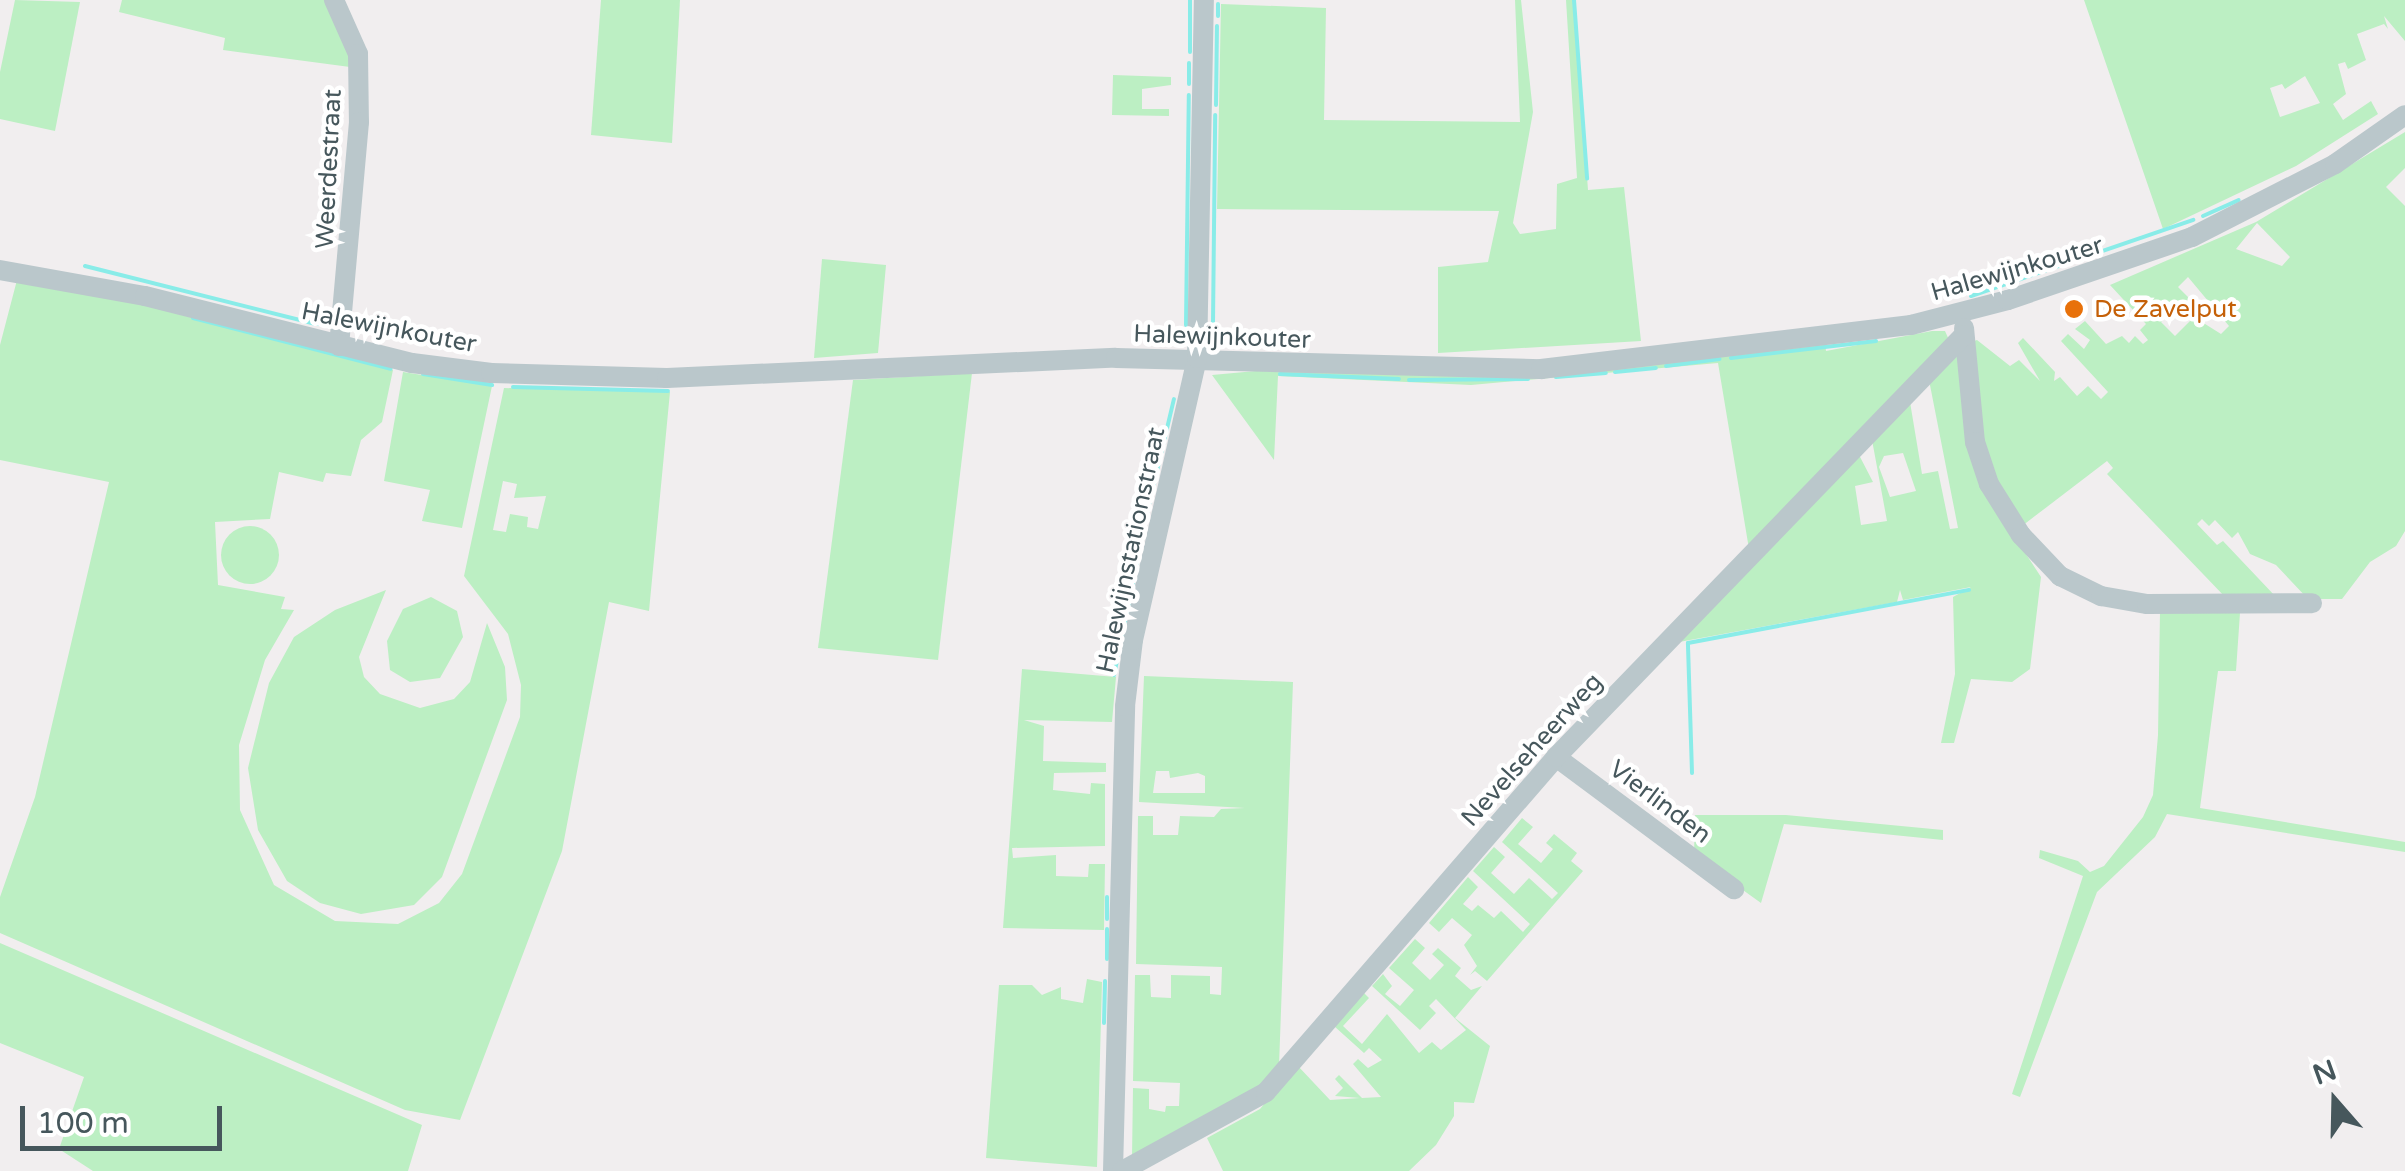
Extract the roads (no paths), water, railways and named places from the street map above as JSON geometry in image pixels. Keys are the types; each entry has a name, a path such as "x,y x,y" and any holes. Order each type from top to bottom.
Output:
{"street":[{"name":"Weerdestraat","path":"334,0 358,54 359,122 339,346"},
{"name":"Halewijnstationstraat","path":"1113,1171 1128,670 1197,358 1204,0"},
{"name":"Halewijnkouter","path":"0,270 145,296 412,363 584,378 1197,358 1541,369 1813,338 1962,311 2192,238 2335,164 2405,115"},
{"path":"1962,311 1975,442 1989,484 2021,535 2060,576 2101,596 2147,604 2312,603"},
{"name":"Nevelseheerweg","path":"1122,1171 1266,1092 1556,756 1964,335"},
{"name":"Vierlinden","path":"1556,756 1734,888"}],"waterway":[{"path":"1190,0 1190,52"},
{"path":"1574,0 1587,179"},
{"path":"1218,4 1218,16"},
{"path":"1216,105 1217,26"},
{"path":"1189,63 1189,84"},
{"path":"1186,325 1189,95"},
{"path":"1213,323 1215,115"},
{"path":"2203,216 2239,200"},
{"path":"1971,296 2193,220"},
{"path":"85,266 316,324 334,321"},
{"path":"193,318 391,369"},
{"path":"1731,358 1876,341"},
{"path":"1666,366 1720,359"},
{"path":"1615,372 1656,368"},
{"path":"1556,377 1606,373"},
{"path":"423,374 492,385"},
{"path":"1280,374 1399,379"},
{"path":"1409,380 1528,379"},
{"path":"513,387 668,391"},
{"path":"1147,513 1174,399"},
{"path":"1114,675 1145,524"},
{"path":"1692,773 1688,643 1969,590"},
{"path":"1107,897 1107,919"},
{"path":"1107,929 1107,959"},
{"path":"1104,1023 1105,981"}],"place":[{"name":"De Zavelput","path":"2074,309"}]}
